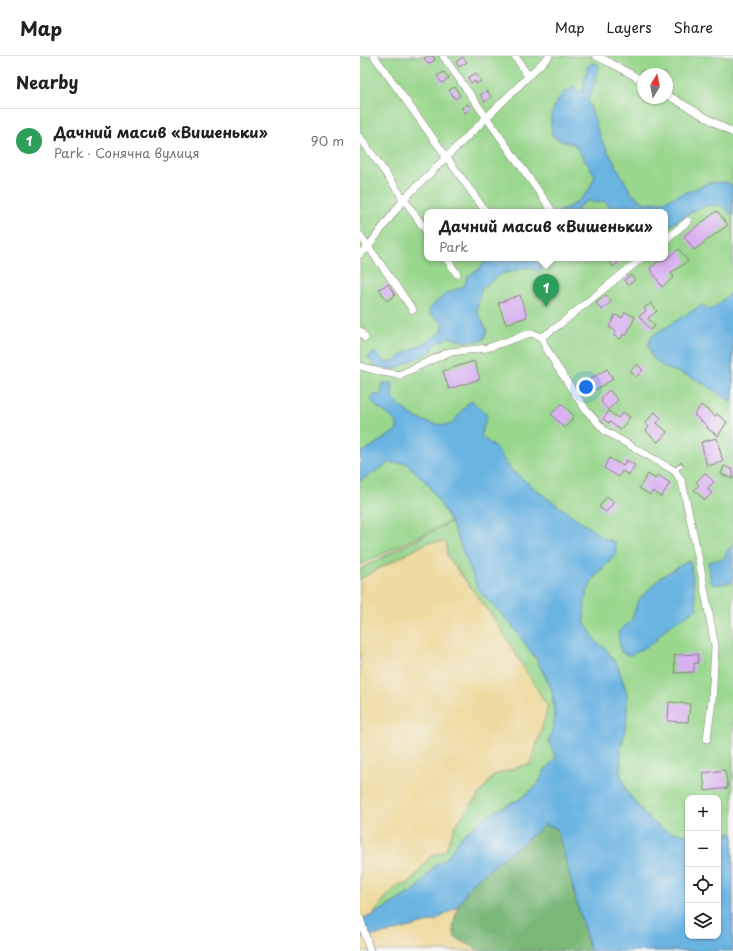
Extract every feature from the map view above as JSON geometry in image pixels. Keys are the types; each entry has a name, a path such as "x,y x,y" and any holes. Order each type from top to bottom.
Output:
{"street":[{"path":"374,56 484,209"},
{"path":"443,56 551,209"},
{"path":"514,56 528,76"},
{"path":"360,254 368,246 404,199 549,56"},
{"path":"596,56 637,78"},
{"path":"673,98 733,133"},
{"path":"360,137 424,228"},
{"path":"668,238 688,221"},
{"path":"360,235 413,310"},
{"path":"448,261 457,274"},
{"path":"542,337 638,261"},
{"path":"360,331 365,338"},
{"path":"360,366 377,371 399,374 449,352 487,348 531,333 542,337"},
{"path":"542,337 544,344 556,365 586,410 605,431 674,472 682,482 700,560 715,646 712,701 707,739"},
{"path":"360,918 370,951"}],"lane":[{"path":"674,472 681,465"}],"green space":[{"path":"360,56 733,56 733,843 721,846 721,795 685,795 685,847 633,835 461,516 360,565"},
{"path":"451,522 479,591 511,624 537,660 552,690 555,719 549,742 556,758 546,768 537,786 520,799 490,814 461,837 447,858 434,866 418,888 372,916 385,898 400,884 409,884 431,855 445,851 456,824 494,775 531,763 493,617 447,556 429,542 360,579 360,569"},
{"path":"545,825 557,828 590,951 481,951 455,938 453,925 458,906 472,883"}],"sand":[{"path":"429,542 446,542 447,556 493,617 548,707 531,763 494,775 456,824 445,851 431,856 408,884 400,884 385,898 372,916 360,919 360,579"},
{"path":"458,906 453,925 455,938 481,951 360,951 361,938 436,920"}],"water":[{"path":"594,62 599,65 588,100 601,139 632,194 645,203 662,202 709,183 727,182 733,187 733,216 727,209 720,205 712,205 695,210 668,226 668,209 613,209 604,201 598,203 587,201 577,209 563,209 572,205 584,196 590,188 595,175 574,144 561,141 552,135 551,116 554,107 565,91 570,91 573,86 579,92 584,90 584,82 588,66"},
{"path":"486,261 544,261 541,265 540,273 530,267 501,274 481,289 477,311 487,331 483,340 465,342 448,337 435,345 431,351 401,366 385,371 375,366 368,357 375,352 385,362 394,361 406,352 425,343 442,331 444,324 430,314 429,309 445,294 464,286 468,276 478,270"},
{"path":"733,291 733,404 694,378 663,367 651,356 648,344 653,335 702,305 711,310"},
{"path":"383,383 393,383 392,398 405,410 419,419 443,425 452,424 467,404 472,401 487,415 481,436 496,448 511,470 547,498 605,539 615,542 616,553 593,579 585,598 584,621 596,642 606,649 618,666 627,694 627,720 621,749 620,772 627,792 646,816 665,831 685,834 685,939 721,939 721,835 733,833 733,951 590,951 557,828 545,825 472,883 458,906 436,920 360,939 360,919 372,916 418,888 434,866 447,858 461,837 490,814 520,799 537,786 546,768 556,758 549,742 555,719 552,690 537,660 511,624 479,591 451,522 429,485 406,463 389,463 360,481 360,454 397,430 397,423 389,415 378,408 371,399 374,395 381,395"},
{"path":"733,546 733,582 715,585 711,582 708,562 724,559 728,550"},
{"path":"690,560 697,609 665,629 653,643 631,655 621,653 618,632 631,621 638,601 661,577"}],"building":[{"path":"427,56 433,56 435,60 428,64 424,58"},
{"path":"463,57 467,62 459,67 456,62"},
{"path":"444,72 449,78 442,83 437,76"},
{"path":"476,73 481,81 476,84 475,81 471,83 468,78"},
{"path":"455,87 460,96 455,99 449,90"},
{"path":"487,91 491,97 485,102 480,95"},
{"path":"468,104 471,108 465,113 462,108"},
{"path":"717,211 728,225 694,250 684,236"},
{"path":"679,249 688,261 671,273 674,277 662,287 650,268 660,261 668,261 668,257"},
{"path":"609,261 617,261 618,263 613,267"},
{"path":"631,275 635,280 628,285 624,280"},
{"path":"388,284 395,295 387,301 379,289"},
{"path":"520,295 527,317 506,324 498,303"},
{"path":"606,295 611,302 602,310 596,303"},
{"path":"651,303 657,311 648,318 655,326 650,330 639,316 646,311 644,308"},
{"path":"625,312 635,317 626,336 623,334 621,339 614,336 616,331 609,327 615,315 622,318"},
{"path":"474,361 480,379 449,389 443,371"},
{"path":"637,364 643,370 636,377 630,371"},
{"path":"607,369 613,379 595,390 589,380"},
{"path":"609,390 618,400 608,410 601,402 603,400 601,398"},
{"path":"562,404 574,416 564,428 551,414"},
{"path":"701,405 715,416 717,414 727,422 718,436 707,428 708,427 694,415"},
{"path":"609,411 618,418 623,412 630,417 620,430 610,422 609,423 603,419"},
{"path":"655,412 661,418 657,423 667,432 658,442 646,431 649,427 645,423"},
{"path":"717,438 723,462 707,466 701,442"},
{"path":"609,458 623,466 626,460 635,465 629,475 622,471 619,477 604,468"},
{"path":"724,466 733,470 733,479 721,474"},
{"path":"705,473 714,482 707,489 712,493 705,500 694,490 699,485 696,482"},
{"path":"648,474 655,479 658,475 670,483 661,497 653,491 650,495 639,488"},
{"path":"607,496 614,502 606,512 599,507"},
{"path":"698,654 698,663 694,663 694,672 675,673 674,655"},
{"path":"669,702 690,704 688,722 668,721"},
{"path":"725,770 728,788 705,791 703,773"}],"place":[{"name":"Дачний масив «Вишеньки»","path":"546,307"}]}
